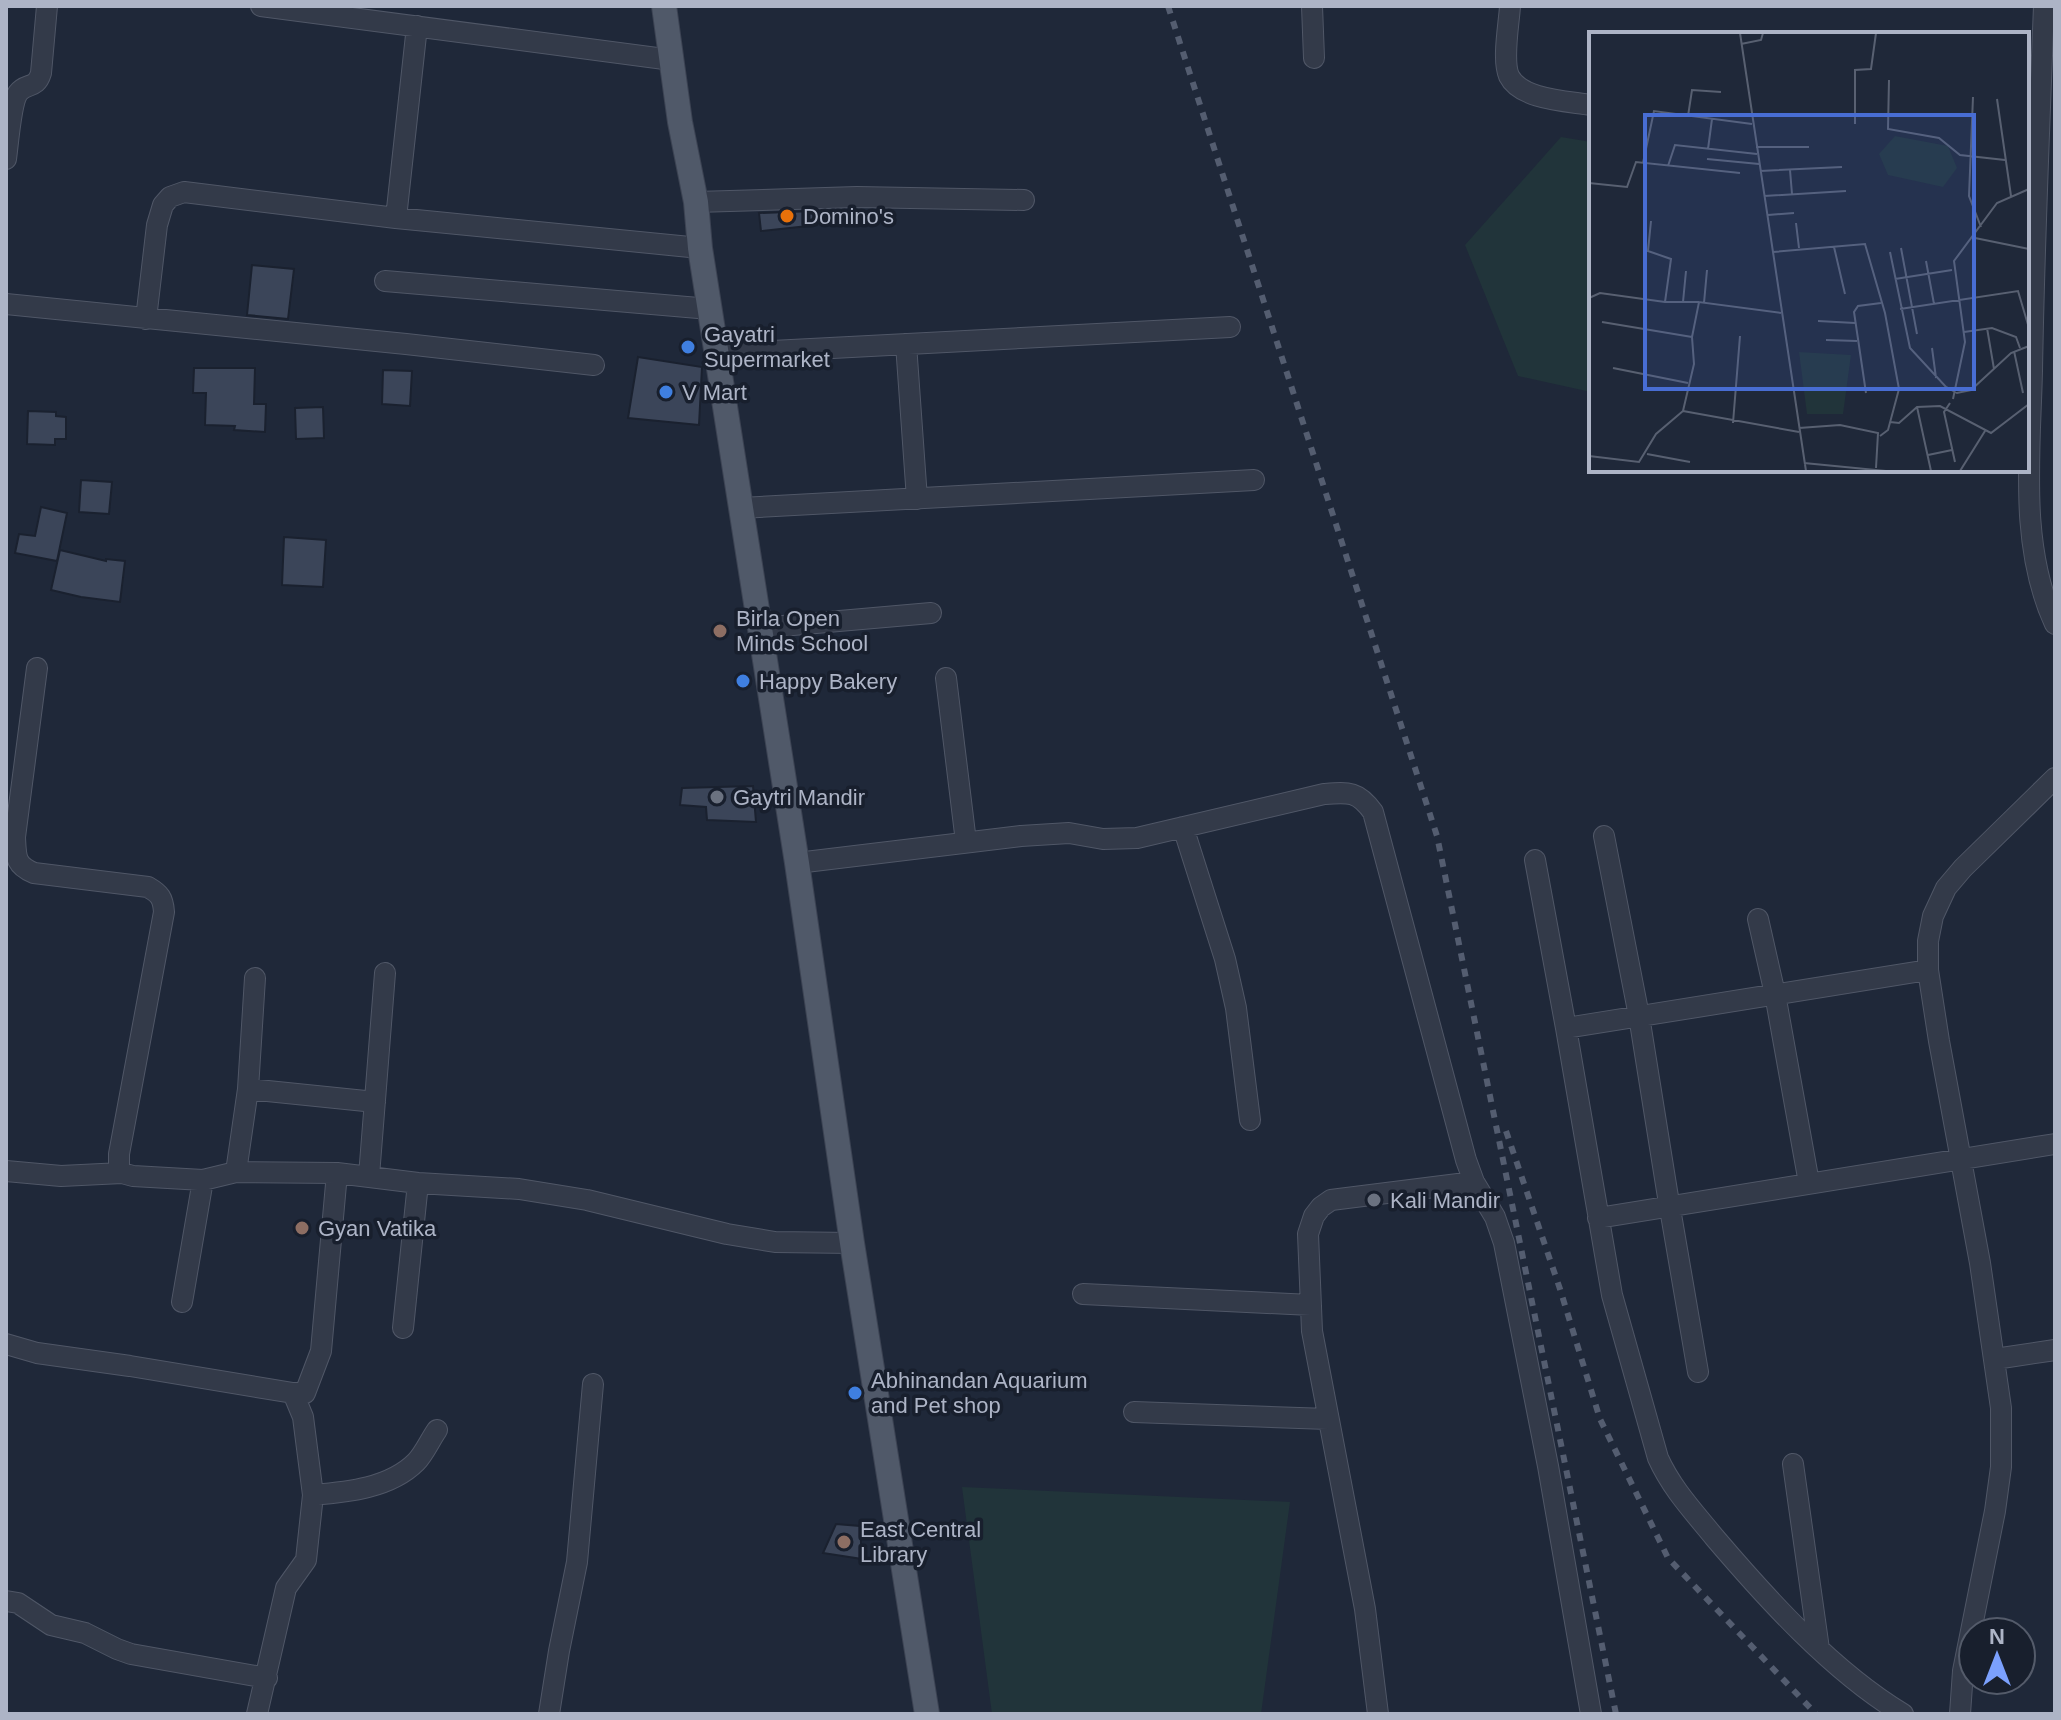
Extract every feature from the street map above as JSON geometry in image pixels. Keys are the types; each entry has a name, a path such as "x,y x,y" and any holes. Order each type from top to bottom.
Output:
{"main road":[{"path":"664,6 797,863 852,1243 927,1714"}],"street":[{"path":"6,159 15,100 22,89 39,80 41,73 47,6"},
{"path":"261,6 672,60"},
{"path":"1312,6 1314,58"},
{"path":"1510,6 1506,61 1510,77 1536,96 1589,105"},
{"path":"2044,6 2030,266 2029,512 2038,575 2055,624"},
{"path":"396,218 417,26"},
{"path":"146,319 157,225 163,205 170,197 184,192 396,218 700,248"},
{"path":"696,202 857,197 1024,200"},
{"path":"2030,266 2055,268"},
{"path":"385,281 710,309"},
{"path":"6,304 594,365"},
{"path":"717,354 1230,327"},
{"path":"906,344 917,499"},
{"path":"741,508 1254,480"},
{"path":"760,628 931,613"},
{"path":"37,668 15,837 16,856 23,868 34,873 148,887 160,894 163,901 164,912 119,1154 122,1173"},
{"path":"946,678 966,842"},
{"path":"1960,1714 1963,1671 2001,1467 2001,1408 1962,1159 1939,1041 1928,970 1928,941 1933,916 1946,888 2055,778"},
{"path":"797,863 1069,833 1137,838 1324,794 1348,792 1363,798 1373,812 1461,1145 1474,1182 1495,1217 1504,1243 1548,1466 1591,1714"},
{"path":"1183,827 1228,971 1236,1008 1250,1120"},
{"path":"1604,836 1639,1016 1698,1372"},
{"path":"1535,860 1612,1295 1658,1458 1668,1479 1745,1573 1819,1649 1886,1704 1903,1714"},
{"path":"1758,919 1775,994 1809,1183"},
{"path":"1566,1028 1928,970"},
{"path":"369,1176 385,973"},
{"path":"236,1172 248,1089 255,978"},
{"path":"248,1089 375,1102"},
{"path":"1598,1218 2055,1144"},
{"path":"6,1171 61,1176 122,1173 203,1180 236,1172 337,1173 418,1183 519,1189 587,1200 727,1234 775,1242 852,1243"},
{"path":"6,1344 37,1353 305,1393 321,1351 337,1173"},
{"path":"182,1302 203,1180"},
{"path":"1378,1714 1365,1609 1312,1331 1308,1234 1314,1216 1331,1200 1474,1182"},
{"path":"403,1328 418,1183"},
{"path":"1083,1294 1311,1305"},
{"path":"1995,1359 2055,1350"},
{"path":"549,1714 577,1562 593,1384"},
{"path":"257,1714 286,1588 306,1560 313,1495 303,1417 293,1393"},
{"path":"1134,1412 1328,1419"},
{"path":"313,1495 370,1487 401,1474 417,1461 437,1430"},
{"path":"1793,1464 1819,1649"},
{"path":"6,1601 18,1603 51,1625 85,1633 131,1654 267,1678"}],"shaded area":[{"path":"1561,137 1589,142 1589,392 1518,376 1465,245"},
{"path":"962,1487 1290,1502 1261,1714 992,1714"}],"building":[{"name":"Domino's","path":"814,211 817,225 761,231 759,213"},
{"path":"252,265 294,269 288,319 247,315"},
{"name":"V Mart","path":"638,357 702,367 699,425 628,418"},
{"path":"194,368 255,368 254,404 266,404 265,432 234,430 235,426 205,425 206,393 193,393"},
{"path":"383,370 412,371 410,406 382,404"},
{"path":"323,407 324,438 296,439 295,408"},
{"path":"28,411 56,412 56,416 66,417 66,439 55,439 55,445 27,444"},
{"path":"81,480 112,482 109,514 79,512"},
{"path":"41,507 67,513 57,561 15,553 19,534 35,536"},
{"path":"284,537 326,540 323,587 282,585"},
{"path":"60,550 106,561 125,561 120,602 51,590"},
{"name":"Gaytri Mandir","path":"753,786 756,822 707,820 706,807 680,805 682,788"},
{"name":"East Central Library","path":"836,1524 860,1526 862,1559 823,1553"}],"railway":[{"path":"1168,6 1437,836 1616,1714"},
{"path":"1506,1131 1600,1419 1668,1558 1816,1714"}],"place":[{"name":"Domino's","path":"787,216"},
{"name":"Gayatri Supermarket","path":"688,347"},
{"name":"V Mart","path":"666,392"},
{"name":"Birla Open Minds School","path":"720,631"},
{"name":"Happy Bakery","path":"743,681"},
{"name":"Gaytri Mandir","path":"717,797"},
{"name":"Kali Mandir","path":"1374,1200"},
{"name":"Gyan Vatika","path":"302,1228"},
{"name":"Abhinandan Aquarium and Pet shop","path":"855,1393"},
{"name":"East Central Library","path":"844,1542"}]}
